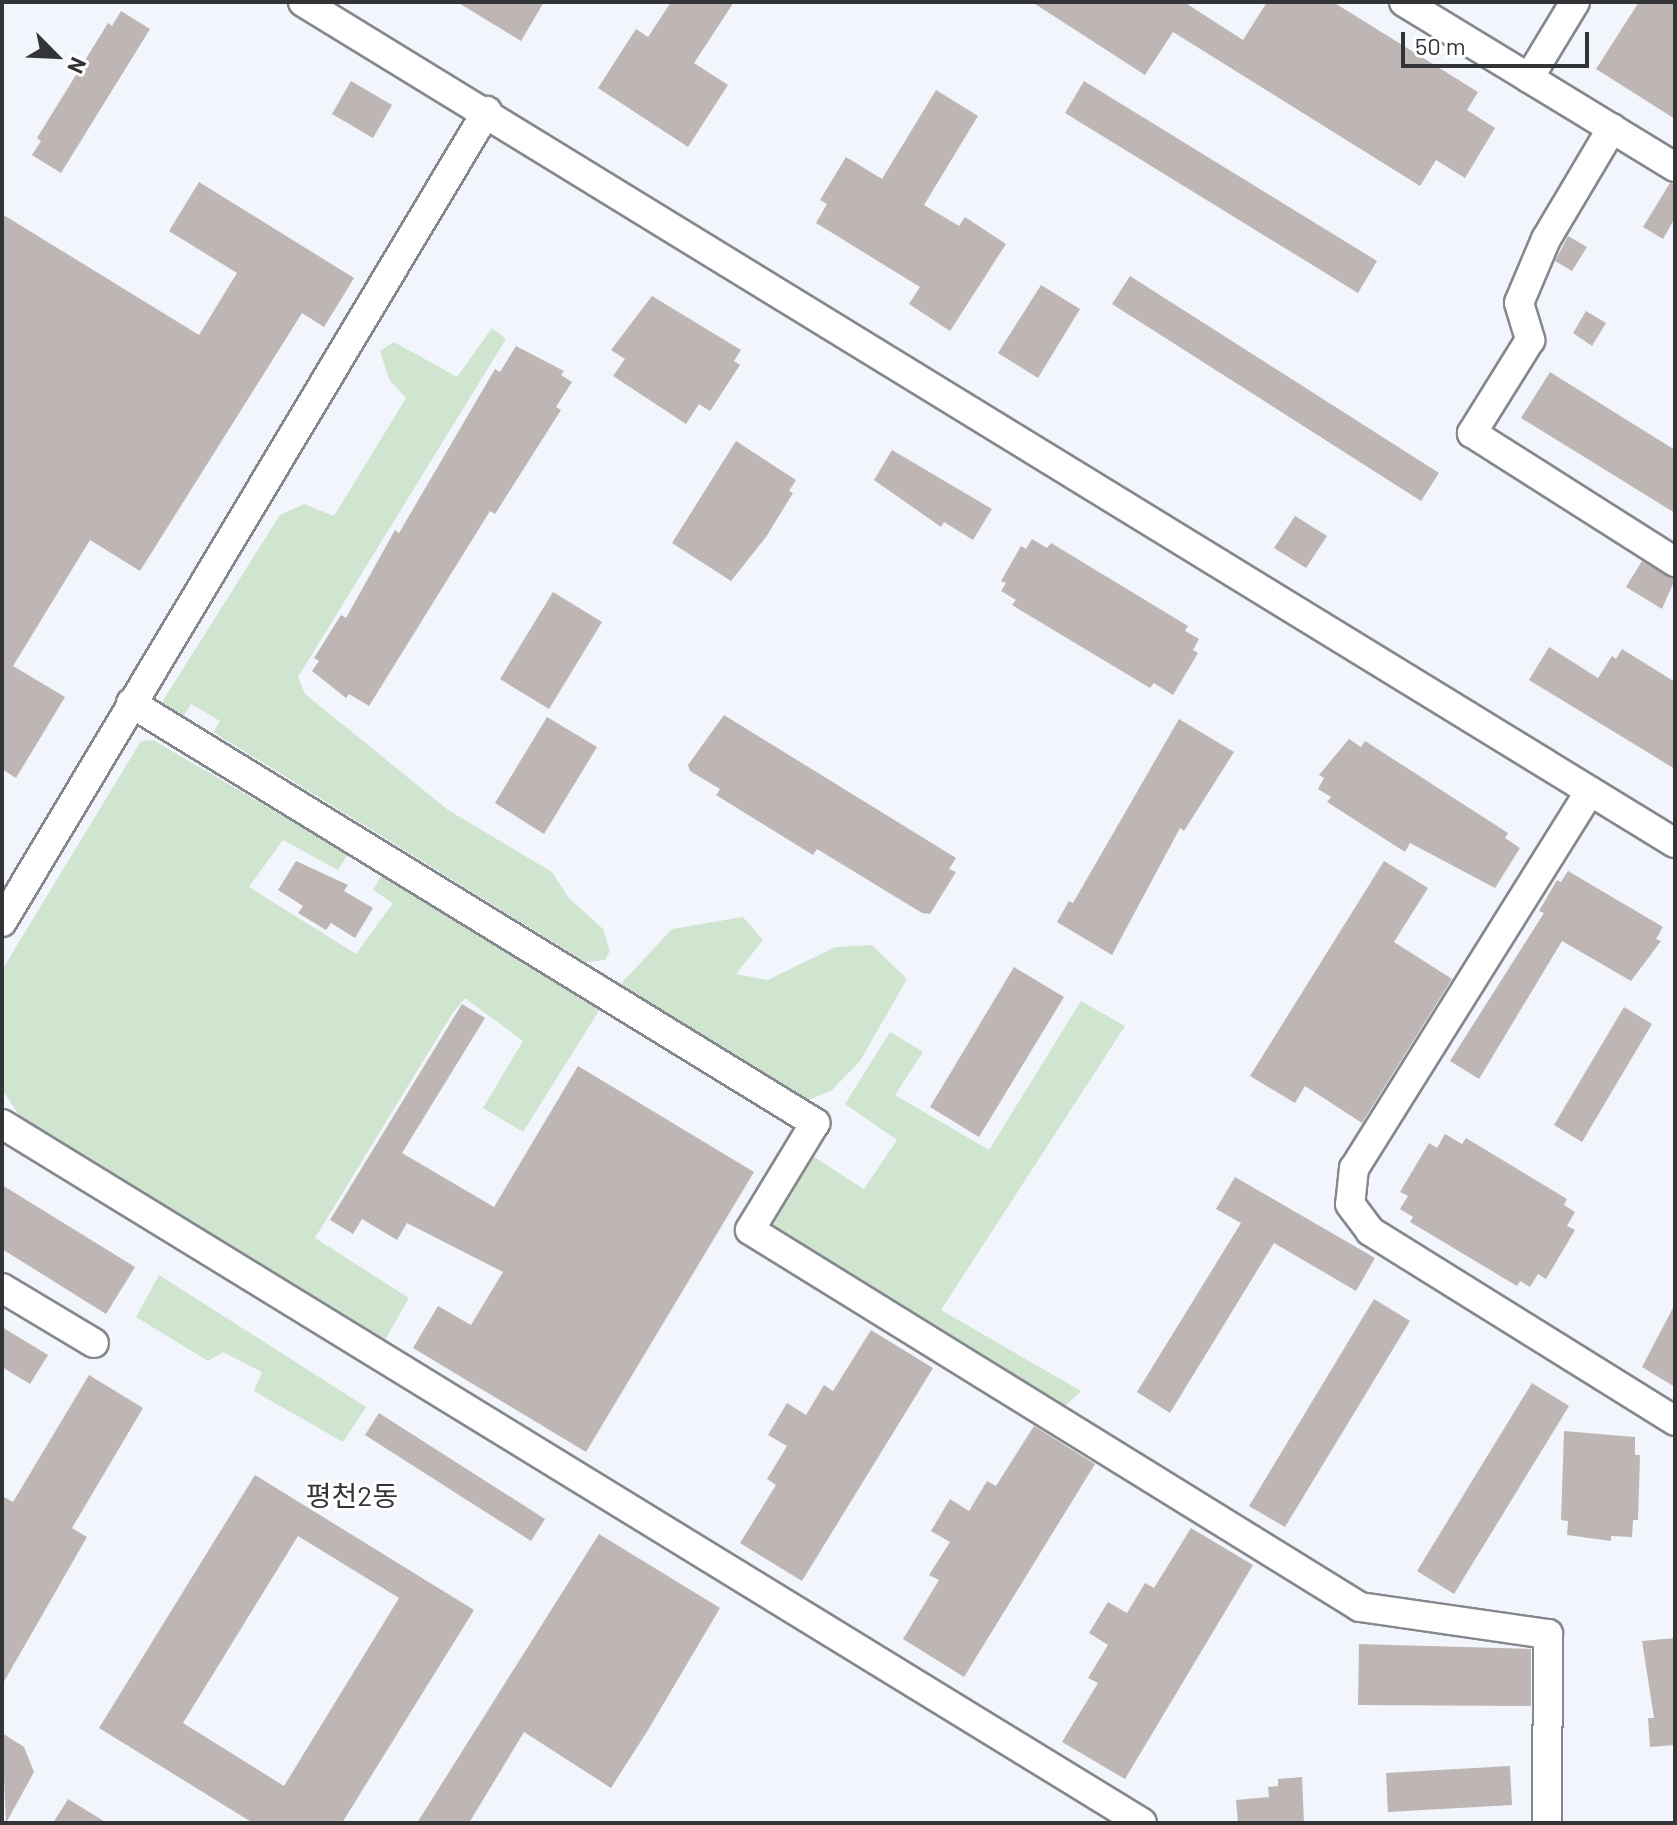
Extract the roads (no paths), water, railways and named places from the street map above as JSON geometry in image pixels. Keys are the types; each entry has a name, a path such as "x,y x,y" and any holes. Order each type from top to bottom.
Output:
{"street":[{"path":"303,2 487,111 1675,843"},
{"path":"1404,2 1675,167"},
{"path":"1529,78 1575,2"},
{"path":"2,922 487,111"},
{"path":"1612,128 1546,239 1519,303 1530,340 1472,433 1675,562"},
{"path":"131,703 815,1123 750,1230 1360,1607 1548,1634 1547,1823"},
{"path":"1590,791 1354,1168 1350,1204 1370,1231 1675,1421"},
{"path":"2,1124 1142,1823"},
{"path":"2,1288 94,1343"}],"district":[{"name":"평천2동","path":"352,1495"}]}
